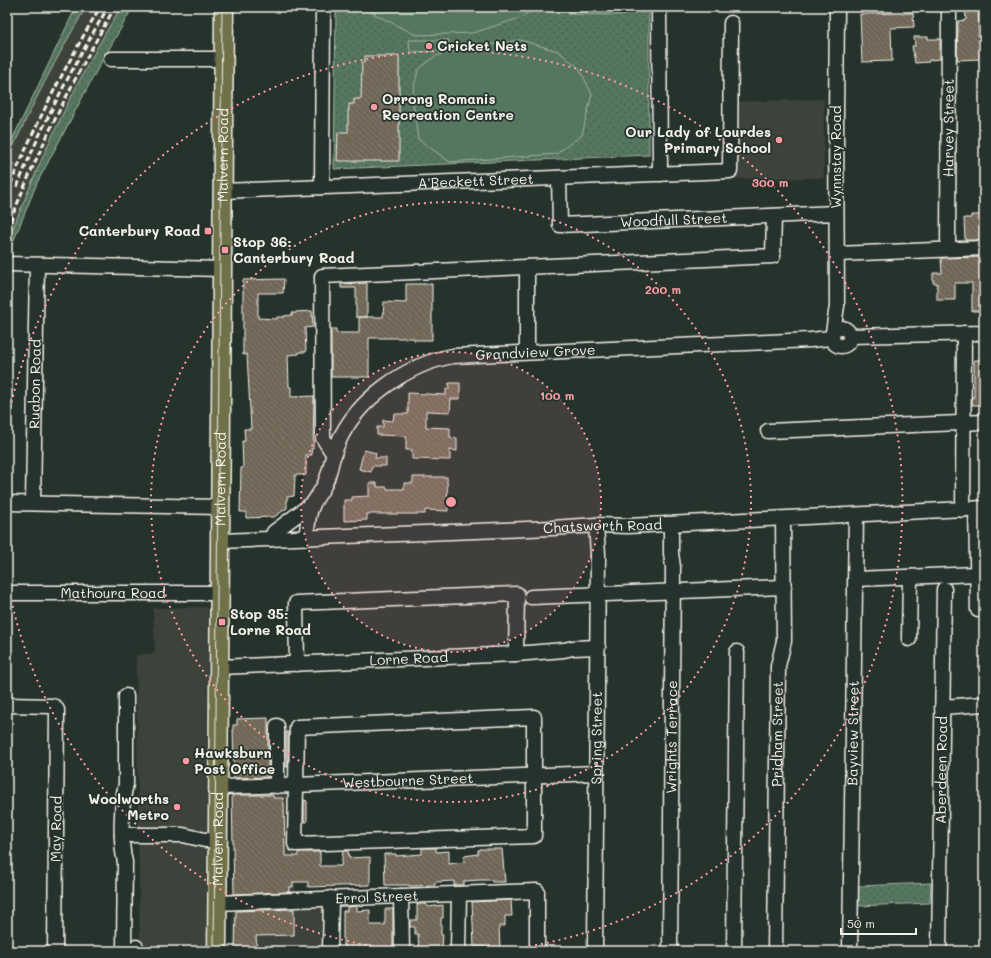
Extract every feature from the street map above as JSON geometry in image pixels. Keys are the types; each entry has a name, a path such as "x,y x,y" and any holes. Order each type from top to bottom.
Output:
{"main road":[{"name":"Malvern Road","path":"217,951 224,7"}],"street":[{"path":"322,187 323,7"},
{"path":"659,7 660,174"},
{"name":"Wynnstay Road","path":"837,7 836,213 837,306 840,334"},
{"name":"Harvey Street","path":"948,249 949,7"},
{"name":"A'Beckett Street","path":"223,191 730,171 731,23"},
{"path":"111,59 224,59"},
{"name":"Woodfull Street","path":"559,178 560,225 836,213"},
{"path":"334,454 323,438 322,276 773,256 774,216"},
{"path":"837,254 984,248"},
{"path":"7,264 222,269"},
{"name":"Ruabon Road","path":"33,503 37,265"},
{"path":"527,267 527,352"},
{"name":"Grandview Grove","path":"307,538 307,521 313,503 326,481 334,454 344,431 364,406 388,384 418,366 436,359 453,356 527,352 775,342 840,334 984,332"},
{"path":"964,333 964,423 974,509 978,574 978,610"},
{"path":"768,430 984,422"},
{"path":"7,503 220,507"},
{"name":"Grandview Grove","path":"271,539 274,532 313,503"},
{"name":"Chatsworth Road","path":"220,541 596,525 628,526 974,509"},
{"name":"Bayview Street","path":"850,951 856,515"},
{"name":"Pridham Street","path":"775,951 778,666 784,640 783,518"},
{"name":"Wrights Terrace","path":"670,951 671,524"},
{"name":"Spring Street","path":"595,951 598,647 598,554 596,525"},
{"path":"856,579 978,574"},
{"path":"909,639 910,577"},
{"path":"531,597 784,587"},
{"name":"Aberdeen Road","path":"939,951 944,589"},
{"name":"Mathoura Road","path":"7,593 220,592"},
{"path":"297,664 291,603 516,594 516,654"},
{"name":"Lorne Road","path":"219,667 516,654 598,647"},
{"path":"734,951 737,652"},
{"path":"126,696 126,784 122,796 122,852 125,862 132,948"},
{"path":"942,707 984,704"},
{"name":"May Road","path":"7,705 55,706 57,713 55,951"},
{"path":"534,717 534,836 295,844 295,785 297,727 534,717"},
{"path":"277,726 277,786"},
{"name":"Westbourne Street","path":"218,787 597,773"},
{"path":"122,835 183,835 204,840 218,840"},
{"name":"Errol Street","path":"217,903 537,892 536,950"},
{"path":"458,951 459,894"},
{"path":"401,896 402,951"},
{"path":"330,951 331,898"}],"shaded area":[{"path":"76,7 133,7 97,70 37,183 7,257 7,151"},
{"name":"Our Lady of Lourdes Primary School","path":"824,99 824,178 733,179 733,102"},
{"path":"208,607 206,951 140,951 136,655 155,653 153,608"},
{"path":"278,735 280,792 294,793 296,906 326,905 325,951 233,951 234,737"}],"green space":[{"path":"76,7 86,7 44,83 7,161 7,151 9,146"},
{"path":"121,7 133,7 97,70 37,183 7,257 7,244 31,183 58,123 88,64"},
{"path":"336,7 649,7 649,155 334,169"},
{"path":"369,7 533,7 523,17 473,33 416,35 374,14"},
{"path":"568,7 625,7 625,15 568,14"},
{"name":"Cricket Nets","path":"409,40 449,40 449,51 410,52"},
{"path":"520,40 558,51 579,68 592,94 582,135 556,154 450,162 418,139 412,96 418,70 435,56 471,48"},
{"path":"931,883 930,903 858,906 858,886"}],"building":[{"path":"965,7 978,7 980,59 957,60 958,21 966,20"},
{"path":"913,13 914,27 891,28 892,61 862,62 860,14"},
{"path":"914,37 940,39 940,59 929,60 929,62 915,63 912,46 915,46"},
{"name":"Orrong Romanis Recreation Centre","path":"365,56 399,56 399,161 337,161 338,132 348,132 349,104 354,104 354,99 361,99 362,62 365,62"},
{"path":"971,215 984,215 984,240 965,240 964,218 971,218"},
{"path":"984,257 984,311 972,311 972,283 955,283 955,300 937,300 937,283 933,283 933,273 942,273 941,258"},
{"path":"284,279 283,293 258,293 258,318 277,319 277,317 292,315 292,313 296,312 312,311 313,327 305,328 306,352 288,355 289,387 291,387 291,397 314,396 313,449 311,449 312,455 306,455 306,475 295,475 294,496 287,497 287,508 274,517 246,518 246,512 240,512 241,468 243,468 242,441 245,441 244,429 251,429 247,354 243,355 243,280"},
{"path":"367,283 367,317 356,317 356,288 341,288 341,284"},
{"path":"406,284 432,284 432,340 414,340 414,338 369,338 369,377 331,377 331,329 336,329 336,333 359,333 359,317 383,317 384,302 406,303"},
{"path":"974,360 984,360 984,405 972,405 972,397 974,397"},
{"path":"449,383 460,383 460,399 451,399 450,412 426,411 426,427 450,428 450,437 457,438 457,451 450,450 450,460 412,459 412,450 406,450 406,436 377,435 377,427 383,427 383,420 393,421 394,414 408,414 408,393 446,395 446,389 449,389"},
{"path":"364,450 376,453 375,458 386,458 386,466 372,466 371,472 359,469"},
{"path":"413,477 447,477 448,511 425,510 425,514 367,514 367,520 344,521 344,500 352,500 352,497 369,496 369,483 377,483 377,487 387,487 387,489 404,489 404,483 413,483"},
{"path":"268,718 268,777 234,778 233,725 237,725 237,719"},
{"path":"286,732 288,732 288,767 286,767"},
{"path":"232,795 273,795 273,798 283,798 285,856 298,856 298,852 320,852 320,866 341,866 343,851 348,851 349,858 370,857 370,885 308,887 308,882 293,882 293,887 289,887 289,892 234,894"},
{"path":"304,800 307,801 307,822 304,822"},
{"path":"422,848 436,848 436,852 449,851 449,864 464,862 464,856 478,854 478,850 480,849 502,849 505,882 480,880 464,881 464,885 454,885 454,881 435,882 435,885 385,885 384,854 396,854 396,856 422,854"},
{"path":"511,900 512,916 505,916 505,926 499,926 500,948 485,949 485,947 474,947 472,902"},
{"path":"417,904 426,904 429,907 443,905 443,918 441,918 441,935 443,935 441,951 419,951 418,934 415,934 415,927 410,927 410,920 417,920"},
{"path":"357,906 357,911 370,910 370,925 385,925 385,909 393,909 393,947 376,947 376,951 346,951 345,945 343,945 343,911 347,911 347,907"},
{"path":"294,909 294,935 256,936 257,951 235,951 236,911"}],"tram line":[{"path":"214,951 222,7"}],"railway":[{"path":"7,193 50,98 100,7"},
{"path":"17,187 37,140 59,95 108,7"},
{"path":"7,230 56,116 115,7"},
{"path":"7,177 13,162"}],"place":[{"name":"Cricket Nets","path":"429,46"},
{"name":"Orrong Romanis Recreation Centre","path":"374,107"},
{"name":"Our Lady of Lourdes Primary School","path":"779,140"},
{"name":"Canterbury Road","path":"208,231"},
{"name":"Stop 36: Canterbury Road","path":"225,250"},
{"name":"Stop 35: Lorne Road","path":"222,622"},
{"name":"Hawksburn Post Office","path":"186,761"},
{"name":"Woolworths Metro","path":"177,807"}]}
